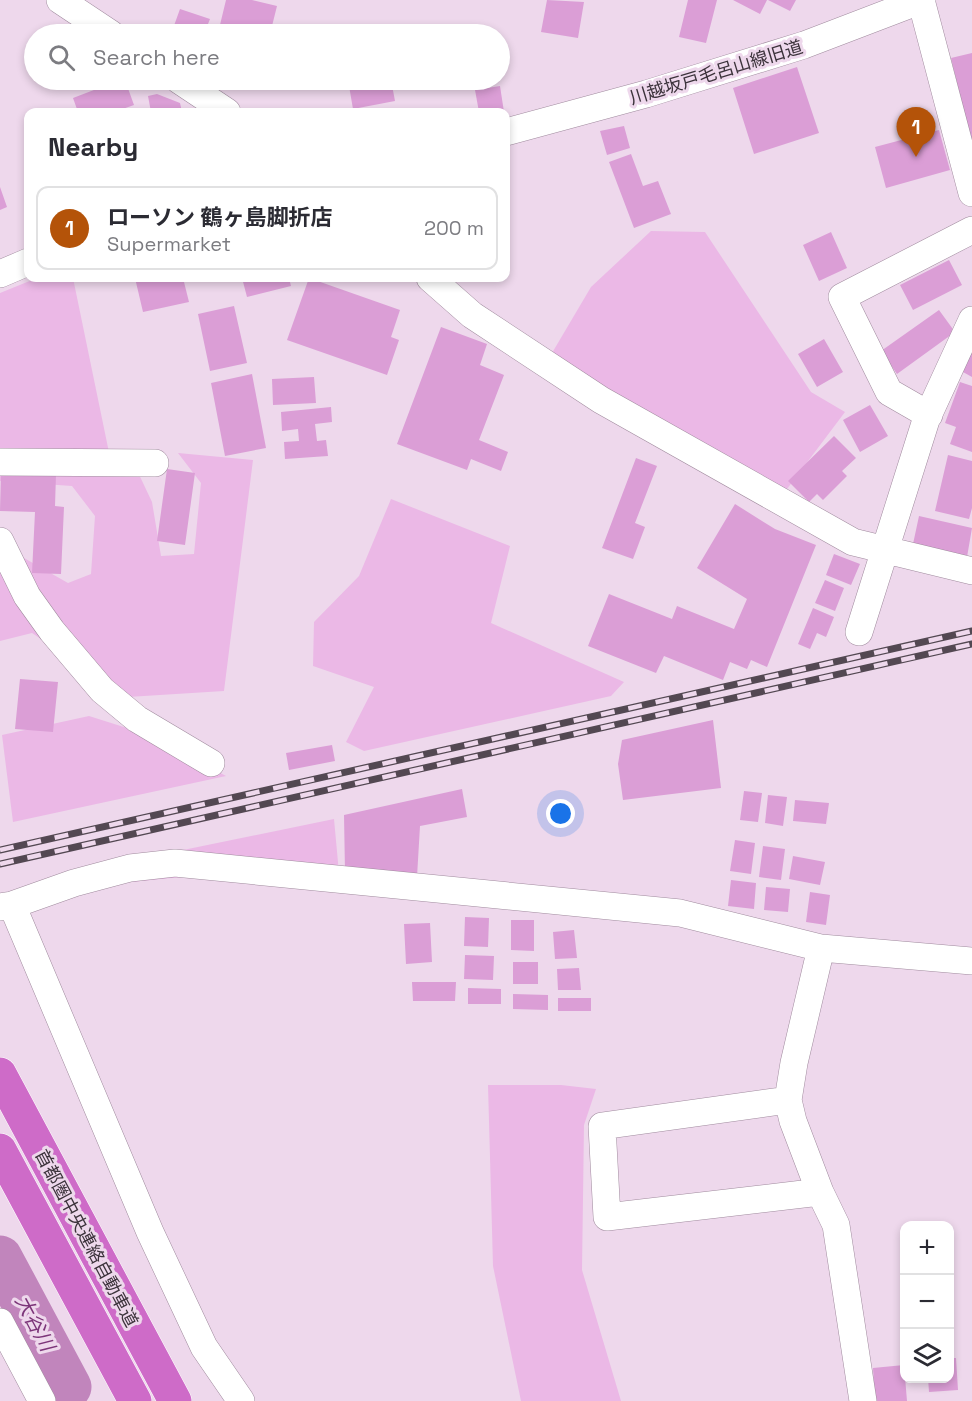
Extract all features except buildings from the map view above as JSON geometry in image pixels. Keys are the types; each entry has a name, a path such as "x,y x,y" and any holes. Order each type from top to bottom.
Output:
{"highway":[{"name":"首都圏中央連絡自動車道","path":"0,1074 175,1401"},
{"name":"首都圏中央連絡自動車道","path":"0,1150 135,1401"}],"street":[{"path":"60,0 96,24"},
{"path":"921,0 972,194"},
{"name":"川越坂戸毛呂山線旧道","path":"510,131 646,94 793,48 921,0"},
{"path":"193,90 221,108"},
{"path":"929,414 889,392 842,297 972,230"},
{"path":"0,274 24,264"},
{"path":"435,282 472,315 601,400 853,542 972,571"},
{"path":"858,632 929,414 972,320"},
{"path":"0,462 155,463"},
{"path":"0,541 33,605 52,632 102,690 137,719 211,763"},
{"path":"242,1401 204,1347 150,1232 6,906 130,868 175,863 680,913 821,948 972,961"},
{"path":"821,948 794,1063 788,1100 793,1121 820,1192 836,1225 863,1401"},
{"path":"788,1100 602,1126 607,1217 820,1192"},
{"path":"0,1323 42,1401"}],"shaded area":[{"path":"651,231 705,232 811,392 845,412 784,493 593,384 552,353 591,287"},
{"path":"27,282 74,282 112,467 135,466 152,502 161,556 194,554 201,483 178,453 253,460 224,691 128,697 32,633 0,641 0,547 68,583 91,574 95,516 72,486 0,481 0,293"},
{"path":"391,499 510,546 491,623 624,682 611,696 364,751 346,742 374,687 313,666 314,622 359,576"},
{"path":"89,716 149,735 226,776 13,822 2,735"},
{"path":"334,819 339,873 182,877 50,890 47,878"},
{"path":"488,1085 561,1085 596,1089 584,1125 582,1270 621,1401 521,1401 493,1266"}],"waterway":[{"name":"大谷川","path":"0,1258 69,1387"}],"railway":[{"path":"0,850 972,631"},
{"path":"0,864 972,644"}],"place":[{"name":"ローソン 鶴ヶ島脚折店","path":"916,157"}]}
